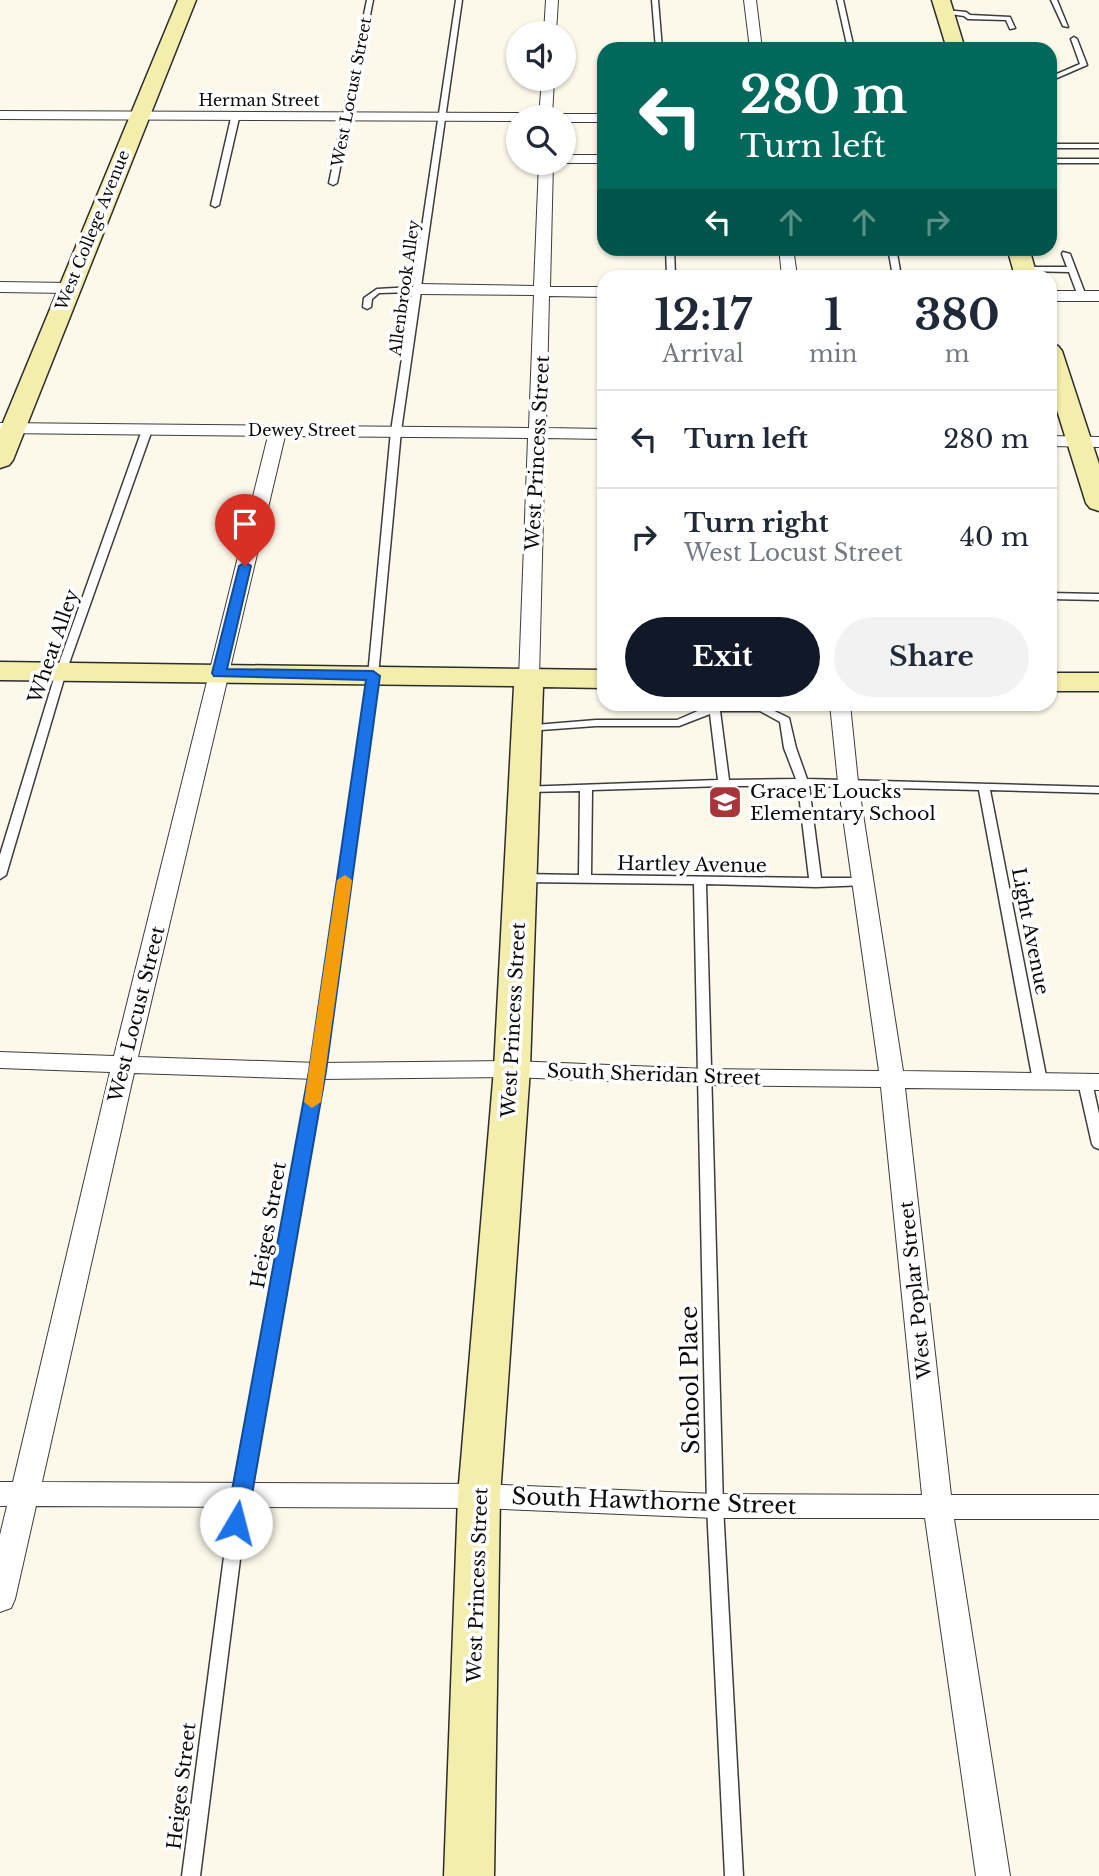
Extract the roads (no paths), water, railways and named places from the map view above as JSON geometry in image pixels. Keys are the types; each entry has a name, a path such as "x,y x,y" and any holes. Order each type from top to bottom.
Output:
{"street":[{"name":"West College Avenue","path":"0,460 7,428 69,288 187,0"},
{"path":"551,21 552,0"},
{"path":"750,0 755,42"},
{"path":"944,12 954,42"},
{"name":"Herman Street","path":"0,115 506,117"},
{"path":"576,118 597,118"},
{"path":"576,159 597,159"},
{"name":"West Princess Street","path":"469,1876 479,1496 512,1069 530,678 546,175"},
{"path":"0,287 69,288"},
{"path":"419,289 597,292"},
{"path":"1057,296 1099,296"},
{"path":"1057,367 1089,442 1099,503"},
{"name":"Dewey Street","path":"7,428 597,434"},
{"name":"West Locust Street","path":"0,1599 11,1494 124,1064 278,431"},
{"path":"1057,442 1089,442"},
{"path":"0,671 597,678"},
{"path":"1057,682 1099,682"},
{"name":"West Poplar Street","path":"841,711 848,782 892,1080 939,1507 993,1876"},
{"name":"South Sheridan Street","path":"0,1060 318,1071 512,1069 707,1077 1092,1082"},
{"name":"South Hawthorne Street","path":"11,1494 479,1496 715,1506 1099,1507"}],"lane":[{"name":"West Locust Street","path":"333,184 344,117 370,0"},
{"name":"Allenbrook Alley","path":"382,581 396,430 419,289 440,117 460,0"},
{"path":"655,0 658,42"},
{"path":"840,0 849,42"},
{"path":"1054,0 1066,26"},
{"path":"944,12 969,20 968,17 1007,18 1012,28"},
{"path":"1057,76 1084,65 1074,39"},
{"path":"215,205 236,118"},
{"path":"1057,146 1099,146"},
{"path":"1057,161 1099,161"},
{"path":"1066,254 1082,296"},
{"path":"1022,265 1072,270"},
{"path":"367,307 368,298 377,292 419,289"},
{"name":"Wheat Alley","path":"0,875 61,672 147,430"},
{"name":"Heiges Street","path":"191,1876 240,1496 318,1071 373,676 382,581"},
{"path":"1057,596 1097,597"},
{"path":"527,728 596,723 679,723 704,711"},
{"path":"715,711 724,783"},
{"path":"768,711 785,720 790,748 803,783 816,883"},
{"path":"524,789 848,782 1099,790"},
{"path":"586,788 586,880"},
{"name":"Light Avenue","path":"984,788 1040,1081"},
{"name":"Hartley Avenue","path":"520,878 700,882 863,881"},
{"name":"School Place","path":"700,882 707,1077 715,1506 734,1876"},
{"path":"1092,1082 1099,1144"}],"place":[{"name":"Grace E Loucks Elementary School","path":"725,802"}]}
